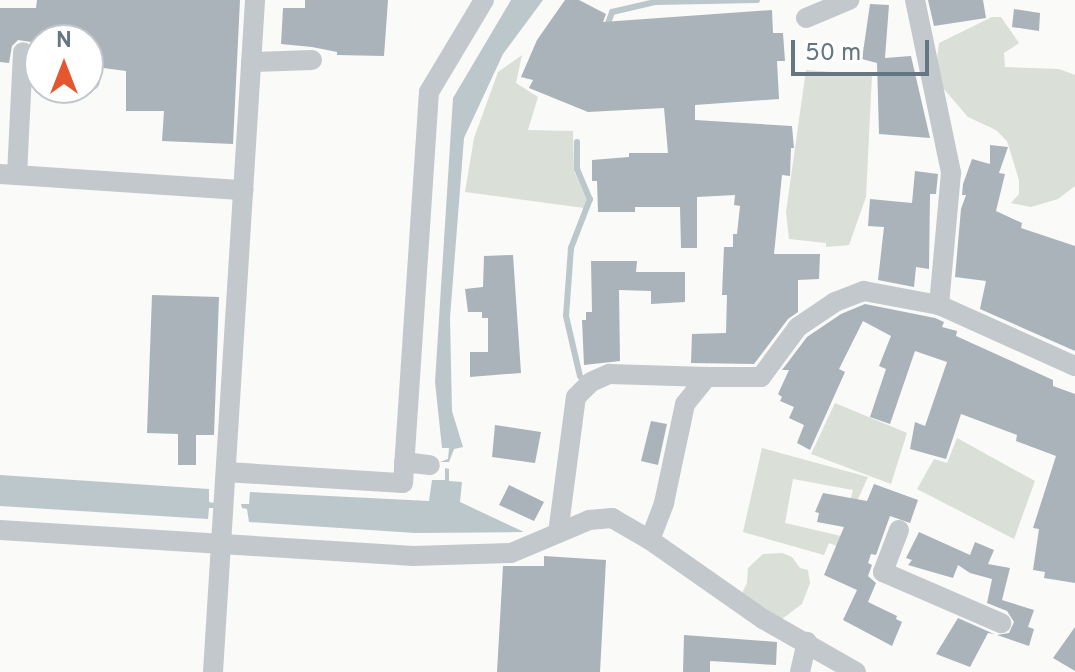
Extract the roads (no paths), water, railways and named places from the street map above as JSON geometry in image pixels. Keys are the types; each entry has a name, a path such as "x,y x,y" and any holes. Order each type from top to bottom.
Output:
{"street":[{"path":"213,672 255,0"},
{"path":"226,472 403,483 429,92 484,0"},
{"path":"806,18 849,0"},
{"path":"915,0 951,173 939,305"},
{"path":"23,52 21,94 9,175 243,190"},
{"path":"251,62 312,60"},
{"path":"558,533 576,397 591,382 609,374 761,377 798,327 835,302 864,291 939,305 1075,366"},
{"path":"650,540 664,503 685,404 707,377"},
{"path":"404,462 430,465"},
{"path":"0,530 413,556 469,555 511,553 589,520 612,518 650,540 763,619 856,672"},
{"path":"899,530 883,572 1001,623"},
{"path":"800,672 807,642"}],"waterway":[{"path":"607,26 612,12 655,2 757,0"},
{"path":"577,142 577,169 590,199 571,248 566,316 580,376"}]}
